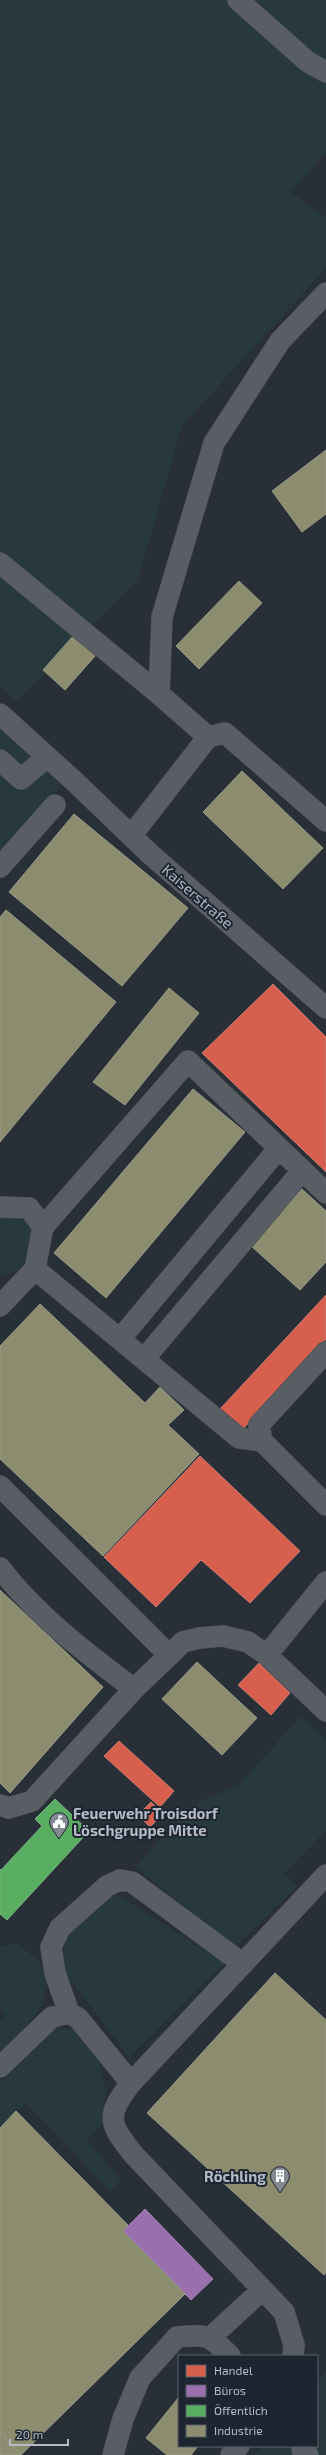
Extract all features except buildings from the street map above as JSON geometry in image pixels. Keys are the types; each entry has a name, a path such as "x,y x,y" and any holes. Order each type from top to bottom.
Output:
{"lane":[{"path":"238,0 308,62 326,72"},
{"path":"159,694 162,617 214,443 280,341 326,293"},
{"path":"0,563 159,694 208,737"},
{"name":"Kaiserstraße","path":"0,714 74,781 131,836 326,1008"},
{"path":"131,836 208,737 225,733 326,821"},
{"path":"0,760 21,779 47,757"},
{"path":"0,867 55,805"},
{"path":"0,1306 35,1269 43,1227 188,1062 326,1193"},
{"path":"120,1339 279,1148"},
{"path":"144,1359 302,1171"},
{"path":"0,1207 29,1208 43,1227"},
{"path":"186,1260 211,1280"},
{"path":"35,1269 239,1438 262,1441"},
{"path":"326,1352 259,1425 262,1441 326,1505"},
{"path":"0,1486 169,1655"},
{"path":"0,1568 10,1581 74,1644 134,1689"},
{"path":"267,1655 326,1582"},
{"path":"3,1811 32,1800 134,1689 183,1642 199,1638 223,1636 248,1642 267,1655 326,1711"},
{"path":"293,2355 294,2345 284,2312 134,2155 117,2134 113,2118 115,2102 131,2083 326,1875"},
{"path":"131,2083 78,2018 69,2013 55,1973 51,1948 60,1928 107,1886 120,1880 132,1882 242,1964"},
{"path":"0,2067 52,2017 69,2013"},
{"path":"211,2337 262,2290"},
{"path":"113,2455 123,2419 140,2378 177,2337 197,2335 211,2337 229,2355"},
{"path":"231,2455 238,2447"}],"shaded area":[{"path":"0,0 326,0 326,153 290,192 326,218 326,268 182,426 138,579 16,701 0,687"},
{"path":"0,729 61,784 0,855"},
{"path":"0,1215 25,1217 35,1231 26,1261 17,1270 0,1276"},
{"path":"301,1716 326,1740 326,1830 284,1873 297,1886 235,1947 135,1867 192,1805 240,1784"},
{"path":"116,1894 225,1963 129,2057 63,1970 64,1941 97,1901"},
{"path":"18,1944 40,1962 46,1984 42,2006 20,2034 0,2051 0,2021 6,2014 0,2008 0,1946"},
{"path":"58,2027 73,2030 99,2061 106,2091 103,2117 101,2125 87,2141 121,2179 111,2192 26,2103 0,2127 0,2083"},
{"path":"326,2372 326,2455 254,2455 261,2447 318,2447 318,2381"}],"place":[{"name":"Feuerwehr Troisdorf Löschgruppe Mitte","path":"59,1839"},
{"name":"Röchling","path":"280,2193"}]}
